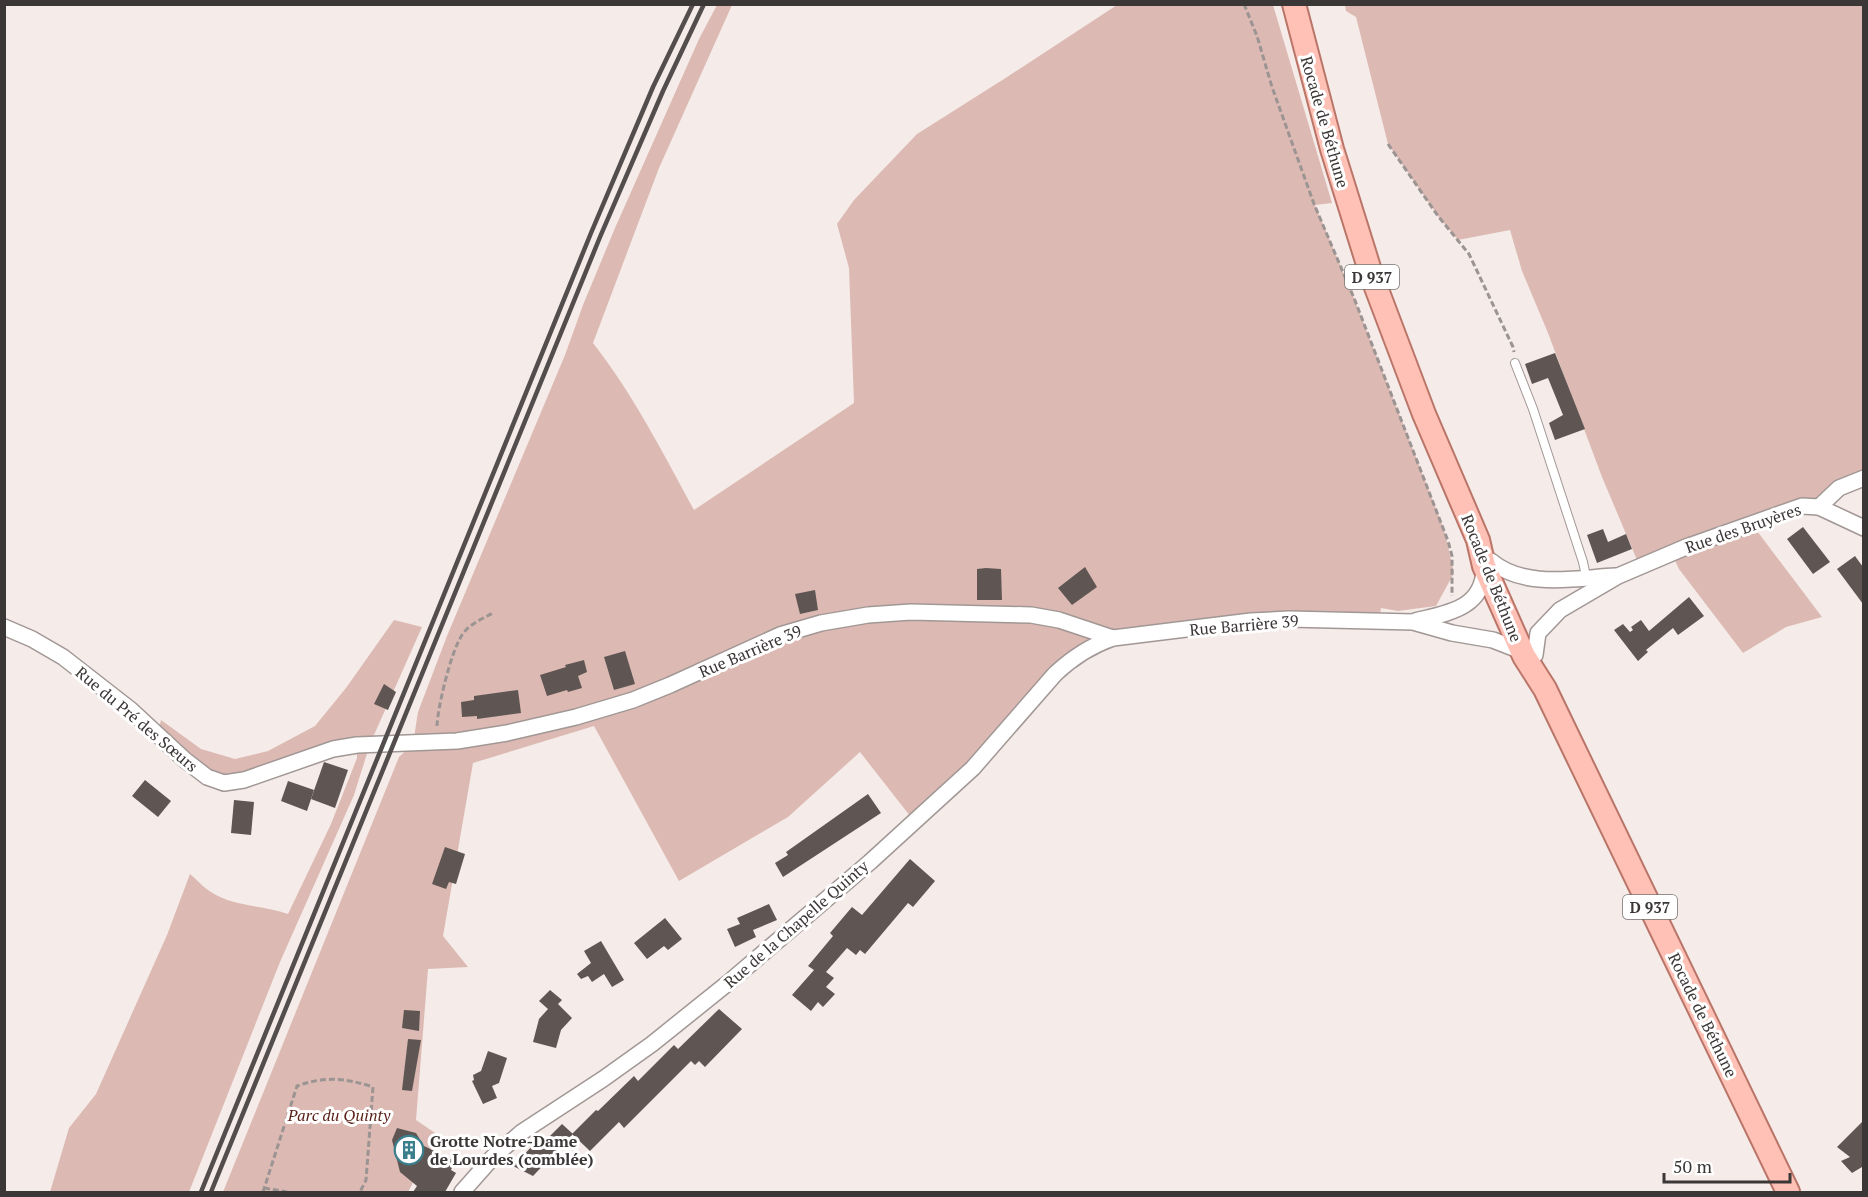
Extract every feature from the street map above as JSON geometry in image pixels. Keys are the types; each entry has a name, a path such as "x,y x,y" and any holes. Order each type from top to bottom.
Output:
{"main road":[{"name":"Rocade de Béthune","path":"1294,4 1332,149 1371,274 1424,414 1529,656 1788,1192"},
{"name":"Rocade de Béthune","path":"1756,1124 1779,1192"}],"street":[{"name":"Rue des Bruyères","path":"1529,656 1538,633 1560,610 1618,576 1686,547 1784,511 1802,506 1819,507 1839,488 1863,478"},
{"path":"1819,507 1863,528"},
{"name":"Rue Barrière 39","path":"1413,622 1451,612 1466,604 1480,591 1487,563"},
{"name":"Rue des Bruyères","path":"1487,563 1502,570 1547,581 1618,576"},
{"name":"Rue Barrière 39","path":"207,777 224,783 244,780 313,755 343,747 435,743 507,733 597,711 670,686 780,635 847,618 911,612 1031,615 1059,620 1113,638 1261,621 1413,622 1452,633 1493,640 1529,656"},
{"name":"Rue du Pré des Sœurs","path":"4,627 32,639 63,657 131,710 207,777"},
{"name":"Rue de la Chapelle Quinty","path":"462,1192 493,1157 522,1132 603,1080 652,1044 870,862 891,840 973,768 1055,674 1070,660 1095,644 1113,638"}],"lane":[{"path":"1515,363 1533,409 1583,561 1590,593"}],"path":[{"path":"1244,4 1314,204 1354,298 1448,541 1452,556 1451,612"},
{"path":"1388,144 1438,216 1469,254 1513,347 1515,363"},
{"path":"435,743 437,719 451,661 462,634 476,622 493,613"},
{"path":"287,1192 264,1190 297,1086 317,1079 354,1081 373,1087 366,1180 360,1192"}],"green space":[{"name":"Parc du Quinty","path":"717,5 732,5 659,168 593,343 634,403 694,510 854,403 849,268 837,224 854,200 917,134 1117,5 1273,5 1332,203 1315,205 1354,298 1444,529 1454,573 1436,606 1398,611 1381,608 1379,620 1216,626 1083,651 914,821 860,752 788,817 679,881 594,726 473,763 443,936 468,967 428,969 416,1120 438,1135 408,1192 223,1192 399,757 413,744 418,712 447,636 565,355 615,228 699,39"},
{"path":"1345,5 1863,5 1863,478 1819,507 1751,523 1822,617 1786,627 1743,653 1679,569 1672,554 1640,567 1602,477 1522,271 1510,230 1458,240 1438,216 1388,144 1356,17 1346,11"},
{"path":"394,620 422,627 370,744 354,795 280,962 189,1192 50,1192 69,1128 96,1094 167,935 190,874 220,897 288,914 331,824 357,758 357,745 224,783 158,733 161,720 201,749 235,759 268,751 315,726 346,688"}],"building":[{"path":"1555,353 1585,429 1555,440 1549,423 1563,415 1548,378 1532,384 1525,364"},
{"path":"1803,527 1830,562 1813,574 1787,539"},
{"path":"1603,529 1608,542 1626,534 1632,549 1597,563 1587,535"},
{"path":"1855,556 1863,567 1863,604 1837,569"},
{"path":"1085,567 1097,587 1072,605 1058,588"},
{"path":"977,569 1001,569 1002,600 977,600"},
{"path":"815,590 818,610 800,614 795,594"},
{"path":"1689,597 1704,616 1678,635 1673,628 1646,650 1648,652 1638,661 1614,630 1623,624 1630,632 1633,630 1631,627 1641,620 1649,631"},
{"path":"625,651 635,684 614,690 604,657"},
{"path":"584,660 587,672 578,676 582,688 547,696 540,675"},
{"path":"384,684 396,692 388,710 374,704"},
{"path":"518,690 521,713 477,719 477,716 462,717 461,702 474,700 474,696"},
{"path":"324,762 348,770 335,808 311,799"},
{"path":"145,780 171,801 158,817 132,796"},
{"path":"288,781 314,790 307,811 281,801"},
{"path":"868,794 881,813 783,877 775,863 788,855 786,852"},
{"path":"234,800 254,802 251,835 231,833"},
{"path":"445,847 465,854 456,884 449,882 446,889 432,884"},
{"path":"910,859 935,881 913,907 908,903 865,954 860,950 856,955 847,948 826,972 834,978 826,987 835,994 823,1007 818,1002 811,1011 792,995 814,970 808,966 833,936 830,933 852,907 862,915"},
{"path":"769,904 777,920 753,930 756,937 735,947 727,929 740,924 737,918"},
{"path":"665,918 682,939 668,950 664,946 647,959 634,943"},
{"path":"601,941 624,980 612,987 604,974 592,982 588,976 581,979 577,974 591,963 584,951"},
{"path":"550,990 562,1000 558,1004 572,1018 561,1030 556,1048 533,1042 539,1019 548,1009 539,1001"},
{"path":"719,1009 742,1029 705,1067 699,1061 695,1065 691,1061 624,1128 619,1122 590,1151 572,1134 634,1076 638,1081 674,1045 678,1049"},
{"path":"404,1010 420,1011 419,1031 402,1028"},
{"path":"408,1039 421,1040 412,1091 402,1090"},
{"path":"488,1051 507,1058 499,1083 492,1086 497,1098 483,1104 472,1081 474,1080 473,1075 481,1071"},
{"path":"1863,1121 1863,1168 1852,1173 1841,1161 1850,1157 1837,1147"},
{"path":"562,1124 573,1134 533,1176 513,1166 538,1140 541,1145"},
{"path":"397,1128 416,1133 424,1146 455,1161 451,1170 456,1173 445,1192 413,1192 417,1186 400,1172 392,1140"}],"railway":[{"path":"201,1192 591,233 653,87 693,4"},
{"path":"211,1192 600,237 663,91 704,4"}],"place":[{"name":"Grotte Notre-Dame de Lourdes (comblée)","path":"409,1150"}]}
